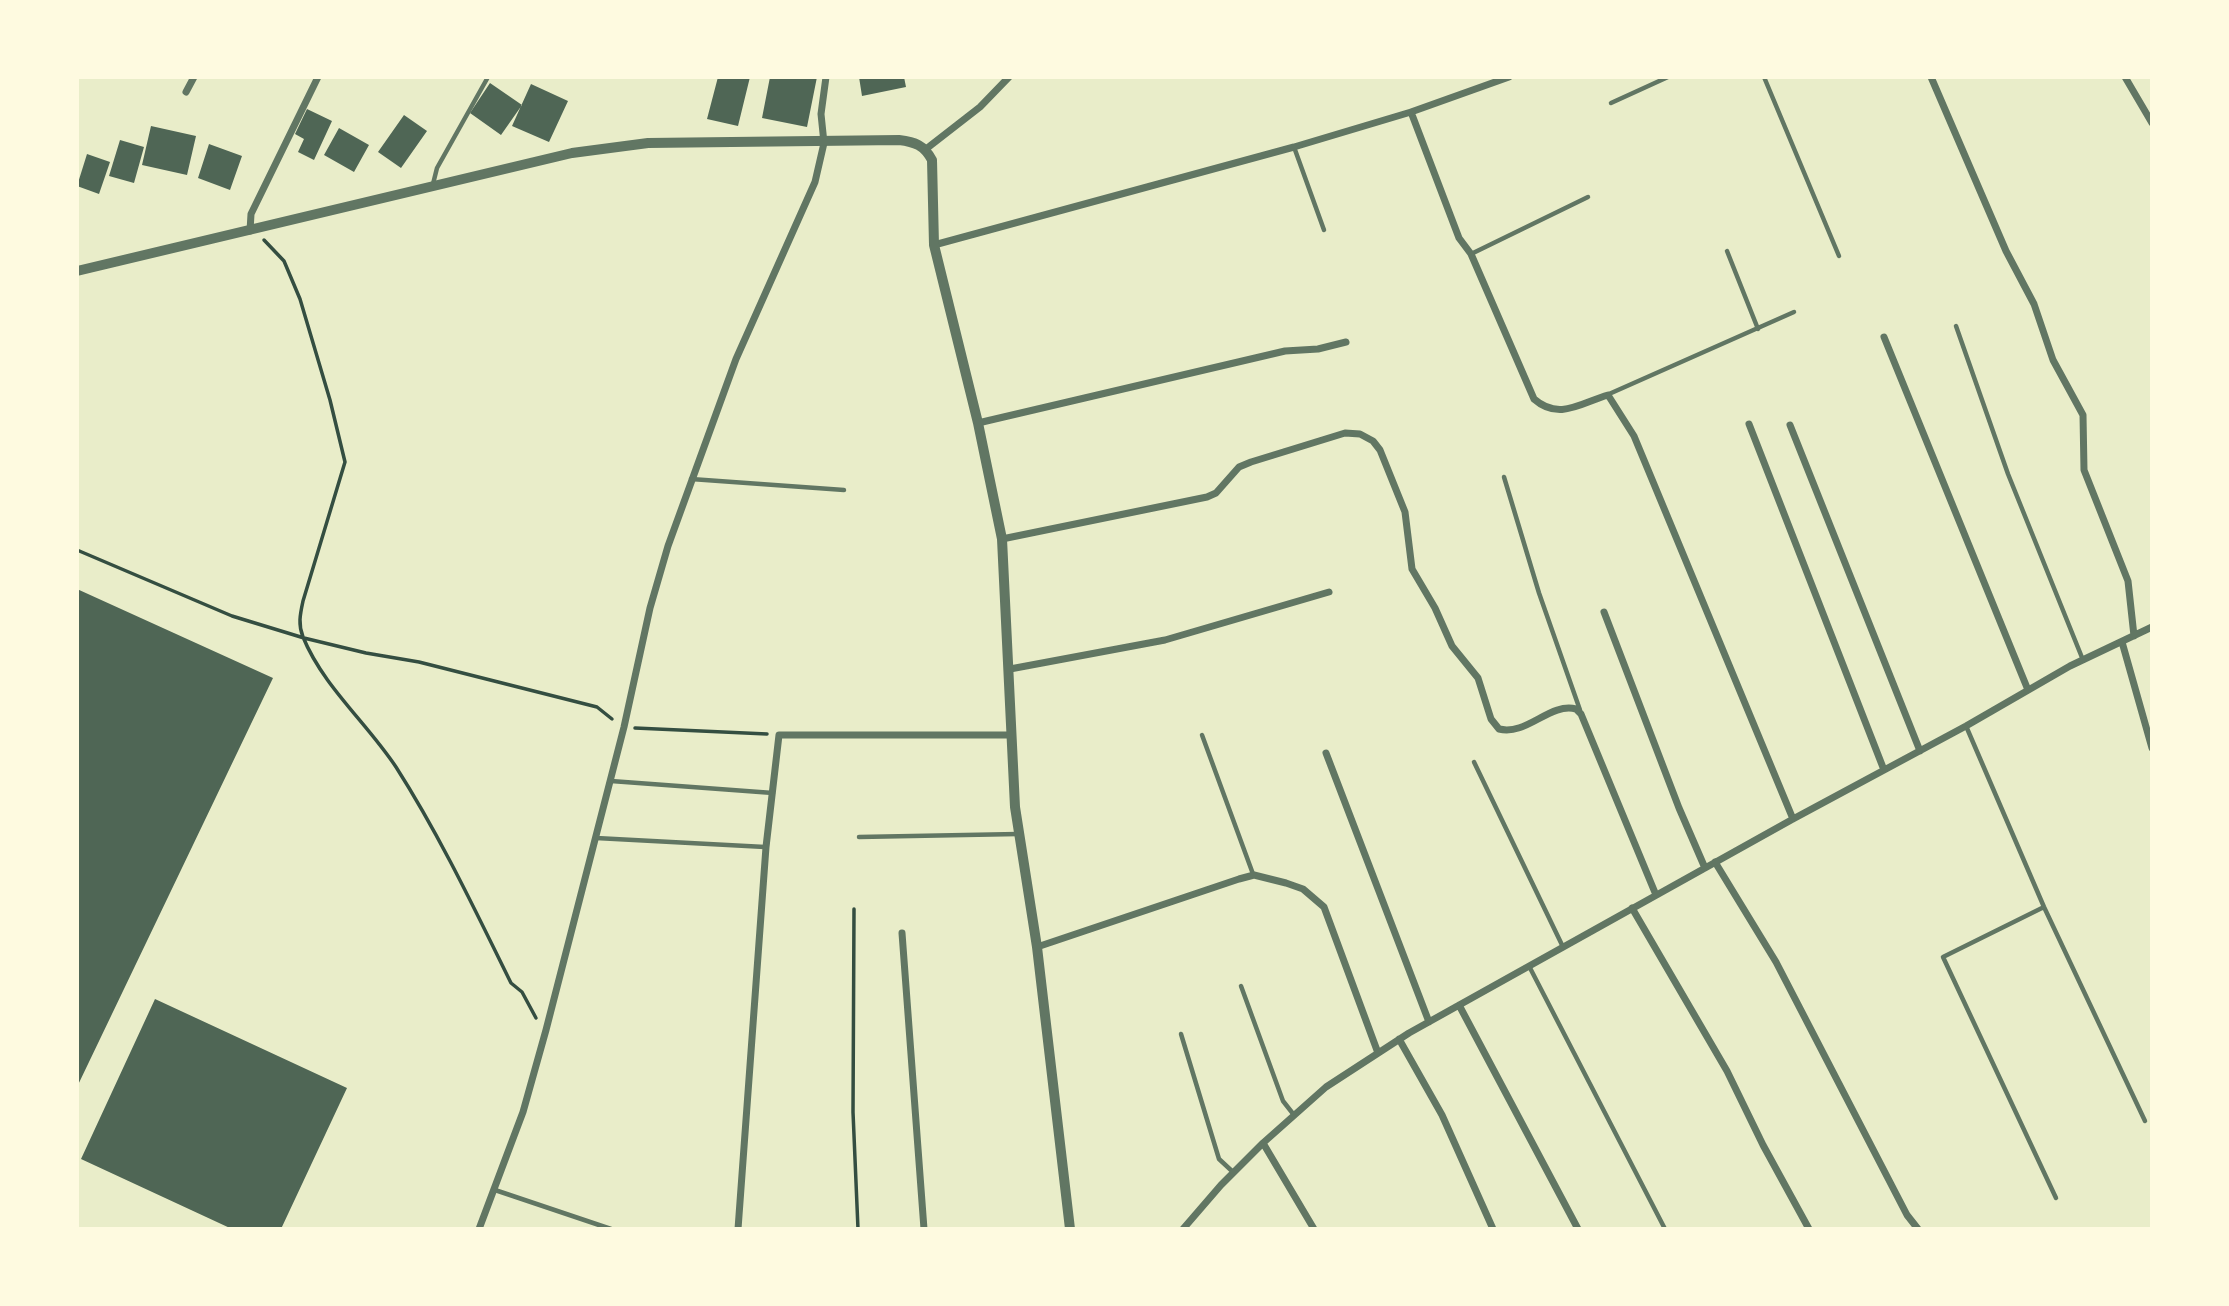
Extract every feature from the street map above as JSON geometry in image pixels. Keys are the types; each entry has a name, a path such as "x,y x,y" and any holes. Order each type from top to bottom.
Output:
{"street":[{"path":"186,92 194,77"},
{"path":"255,230 251,214 318,77"},
{"path":"479,1229 523,1112 624,727 650,608 691,478 736,359 815,182 824,142 821,114 826,77"},
{"path":"926,149 980,107 1009,77"},
{"path":"934,245 1411,113 1510,77"},
{"path":"1931,77 2006,251 2034,304 2053,360 2083,415 2084,470 2127,581 2134,636"},
{"path":"2125,77 2152,123"},
{"path":"1411,113 1459,238 1471,254 1534,399 1557,412 1608,395 1634,436 1793,818"},
{"path":"77,271 572,153 648,143 899,140 915,142 926,149 933,171 934,245 978,423 1002,539 1010,669 1010,736 1018,834 1037,947 1070,1229"},
{"path":"1884,337 2028,690"},
{"path":"978,423 1285,351 1318,349 1346,342"},
{"path":"1749,424 1884,770"},
{"path":"1790,425 1920,751"},
{"path":"1002,539 1207,497 1216,493 1239,467 1331,436 1360,434 1373,440 1380,450 1405,512 1412,569 1435,608 1452,646 1478,678 1495,725 1512,731 1570,708 1581,714 1656,895"},
{"path":"1010,669 1165,640 1328,593"},
{"path":"1604,612 1705,868"},
{"path":"1184,1229 1233,1172 1263,1143 1326,1087 1378,1053 1793,818 1966,726 2082,660 2152,627"},
{"path":"2122,642 2152,748"},
{"path":"738,1229 766,847 779,735 1010,736"},
{"path":"1326,753 1429,1022"},
{"path":"1715,862 1776,962 1901,1203 1918,1229"},
{"path":"1037,947 1254,875 1303,890 1324,907 1378,1053"},
{"path":"1632,908 1727,1071 1763,1145 1810,1229"},
{"path":"902,933 924,1229"},
{"path":"1459,1005 1577,1229"},
{"path":"1399,1040 1442,1115 1493,1229"},
{"path":"1263,1143 1314,1229"}],"lane":[{"path":"433,188 437,168 488,77"},
{"path":"1611,103 1668,77"},
{"path":"1764,77 1839,256"},
{"path":"1294,147 1324,230"},
{"path":"1471,254 1588,197"},
{"path":"1727,251 1758,328"},
{"path":"1608,395 1794,312"},
{"path":"1956,326 2008,474 2082,660"},
{"path":"1504,477 1535,583 1581,714"},
{"path":"691,478 844,491"},
{"path":"1966,726 2044,907 2145,1121"},
{"path":"1202,735 1254,875"},
{"path":"1474,762 1563,947"},
{"path":"610,780 774,793"},
{"path":"859,838 1018,834"},
{"path":"596,838 766,847"},
{"path":"2044,907 1943,957 2056,1198"},
{"path":"1529,966 1665,1229"},
{"path":"1241,986 1283,1101 1294,1115"},
{"path":"1181,1034 1220,1159 1233,1172"},
{"path":"495,1190 611,1229"}],"path":[{"path":"255,230 284,261 300,299 345,462 303,601 299,621 303,638 327,678 407,785 456,873 511,983 522,992 546,1030"},
{"path":"77,550 232,616 303,638 419,662 597,708 624,727 779,735"},
{"path":"854,909 853,1112 858,1229"}],"building":[{"path":"718,77 750,77 738,126 707,119"},
{"path":"770,77 817,77 807,127 762,118"},
{"path":"859,77 904,77 906,87 862,96"},
{"path":"490,83 522,105 501,135 470,113"},
{"path":"531,84 568,101 549,142 512,126"},
{"path":"307,109 332,121 314,160 298,152 304,139 295,134"},
{"path":"404,115 427,131 401,168 378,152"},
{"path":"151,126 196,136 187,175 142,165"},
{"path":"339,128 369,145 354,172 324,155"},
{"path":"120,140 144,147 134,183 109,176"},
{"path":"209,144 242,156 230,190 198,178"},
{"path":"87,154 110,162 99,194 77,186"},
{"path":"77,589 273,678 77,1087"},
{"path":"155,999 347,1088 281,1229 232,1229 81,1159"}]}
